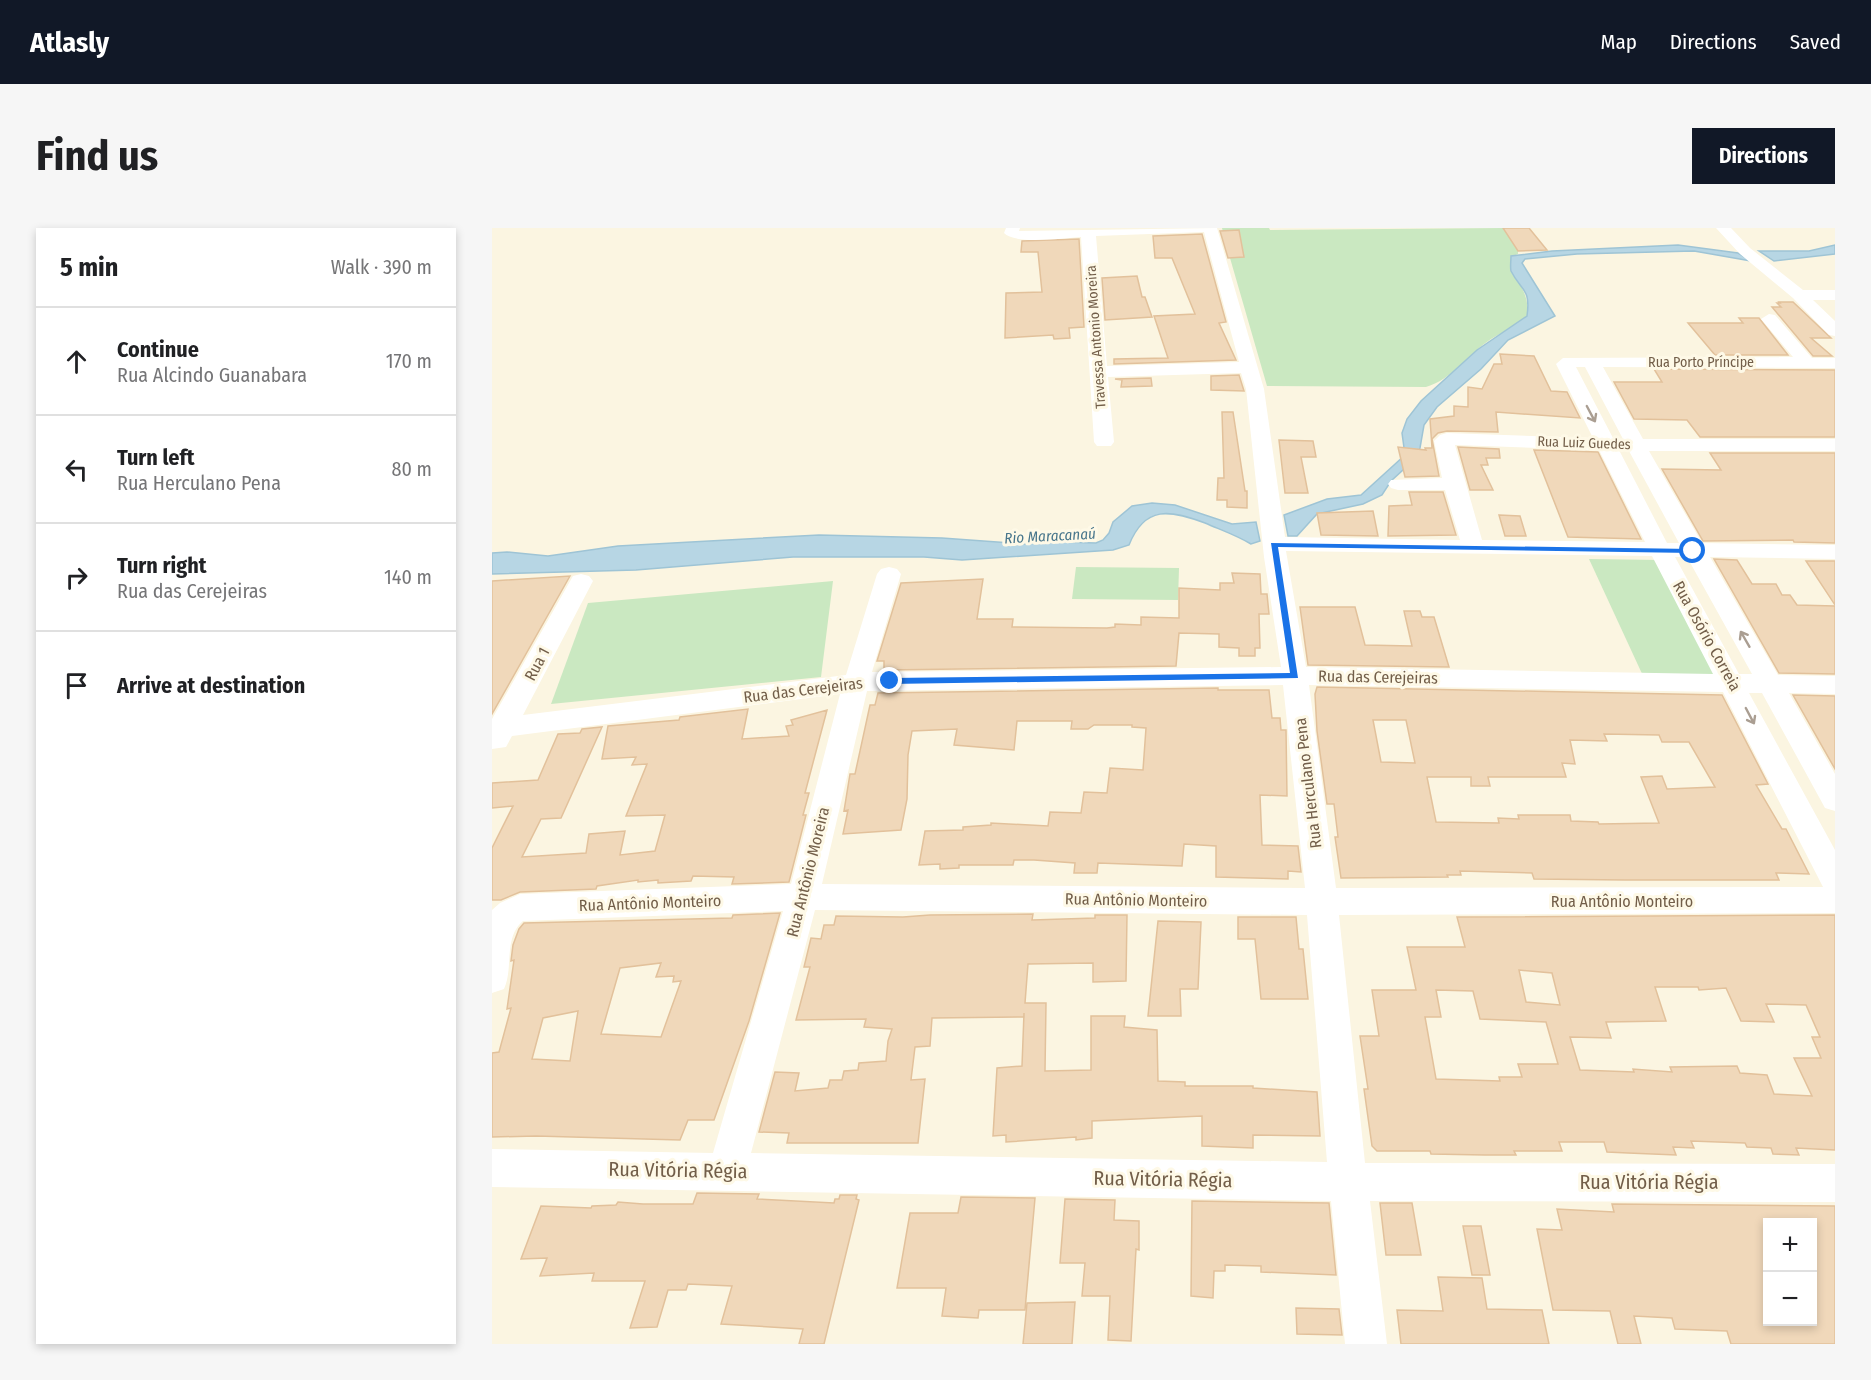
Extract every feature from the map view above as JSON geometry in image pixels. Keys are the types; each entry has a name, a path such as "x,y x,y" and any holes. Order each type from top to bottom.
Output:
{"street":[{"path":"1013,228 1011,232 1017,235 1209,228"},
{"name":"Rua Herculano Pena","path":"1209,228 1255,389 1273,533 1295,676 1322,902 1348,1182 1366,1344"},
{"path":"1723,228 1744,251 1799,295 1835,331"},
{"name":"Travessa Antonio Moreira","path":"1088,233 1104,442"},
{"path":"1799,295 1835,295"},
{"path":"1769,319 1807,363"},
{"name":"Rua Osório Correia","path":"1591,362 1638,445 1693,551 1771,683 1835,800"},
{"name":"Rua Porto Príncipe","path":"1566,363 1835,363"},
{"name":"Rua Osório Correia","path":"1566,363 1660,550 1835,879"},
{"path":"1099,372 1250,367"},
{"name":"Rua Luiz Guedes","path":"1473,547 1454,484 1444,441 1447,439 1638,445 1835,445"},
{"path":"1398,484 1454,484"},
{"path":"1273,533 1473,547 1835,552"},
{"name":"Rua Antônio Moreira","path":"727,1171 803,897 856,683 889,573"},
{"name":"Rua 1","path":"496,735 581,580"},
{"name":"Rua das Cerejeiras","path":"496,735 856,683 890,681 1295,676 1835,685"},
{"name":"Rua Antônio Monteiro","path":"492,978 496,928 501,918 513,910 803,897 1322,902 1835,900"},
{"name":"Rua Vitória Régia","path":"492,1168 1348,1182 1835,1183"}],"green space":[{"path":"1222,228 1269,228 1270,230 1503,228 1518,251 1518,254 1511,257 1512,265 1526,298 1527,316 1491,339 1444,378 1426,387 1267,386 1230,258 1244,257 1243,252 1228,252"},
{"path":"1589,559 1661,560 1724,681 1644,678"},
{"path":"1076,567 1179,568 1178,600 1072,599"},
{"path":"833,581 821,677 551,704 588,603"}],"water":[{"path":"1678,245 1738,253 1751,261 1694,251 1577,254 1525,259 1522,263 1555,316 1508,340 1481,369 1437,407 1424,425 1420,448 1415,459 1391,481 1382,495 1363,504 1317,514 1297,536 1288,536 1284,515 1327,499 1361,495 1405,455 1402,433 1407,419 1421,401 1477,350 1527,316 1528,300 1511,271 1511,256 1552,251"},
{"path":"1835,245 1835,254 1774,261 1759,251 1809,251"},
{"name":"Rio Maracanaú","path":"1152,503 1175,505 1232,524 1256,522 1260,541 1251,544 1181,515 1160,514 1143,523 1135,532 1129,545 1113,550 962,560 924,557 793,557 636,570 492,574 492,553 507,552 548,556 618,546 819,535 942,538 1024,544 1096,543 1103,540 1109,533 1113,522 1132,506"}],"building":[{"path":"1503,228 1529,228 1547,250 1518,251"},
{"path":"1239,230 1244,257 1228,258 1220,231"},
{"path":"1202,234 1226,322 1219,323 1236,360 1114,364 1114,359 1168,358 1154,316 1195,314 1172,258 1155,258 1153,236"},
{"path":"1079,239 1084,327 1069,328 1070,338 1054,339 1053,335 1005,338 1006,293 1042,292 1038,252 1021,252 1022,241"},
{"path":"1137,276 1142,297 1145,297 1152,317 1105,320 1102,278"},
{"path":"1793,302 1831,338 1811,338 1832,356 1813,356 1772,307 1781,307 1777,303"},
{"path":"1739,318 1759,318 1788,355 1715,355 1688,323 1743,323"},
{"path":"1500,354 1534,356 1551,391 1567,392 1580,418 1496,412 1498,432 1447,431 1438,433 1432,439 1439,476 1405,477 1398,447 1426,450 1425,448 1432,448 1430,419 1454,416 1454,406 1468,407 1468,387 1482,389 1494,364 1502,364"},
{"path":"1654,369 1835,370 1835,437 1700,437 1687,420 1634,419 1614,382 1662,382"},
{"path":"1239,375 1244,391 1211,390 1211,376"},
{"path":"1151,378 1152,386 1121,387 1122,380 1115,379"},
{"path":"1222,412 1233,412 1245,491 1247,491 1247,508 1227,507 1227,500 1217,500 1218,478 1224,478"},
{"path":"1279,440 1313,441 1316,457 1301,457 1308,493 1285,493"},
{"path":"1458,447 1499,449 1500,458 1486,458 1488,465 1481,465 1493,490 1470,490"},
{"path":"1534,450 1598,452 1641,539 1568,537"},
{"path":"1710,453 1835,453 1835,543 1794,542 1793,540 1703,541 1662,469 1721,470"},
{"path":"1409,492 1443,492 1456,535 1388,536 1389,506 1412,505"},
{"path":"1373,511 1378,536 1321,535 1317,513"},
{"path":"1499,515 1520,516 1526,536 1505,536"},
{"path":"1714,559 1737,560 1752,584 1776,584 1782,595 1790,595 1797,605 1835,606 1835,674 1779,673"},
{"path":"1806,561 1835,561 1835,605"},
{"path":"1232,573 1260,574 1261,594 1267,594 1269,614 1259,614 1260,648 1255,648 1255,656 1239,656 1239,648 1219,647 1219,634 1179,633 1176,666 884,670 884,661 877,661 901,583 983,579 977,619 1013,619 1012,627 1107,628 1115,627 1115,624 1141,625 1141,617 1179,618 1179,588 1220,590 1220,583 1234,583"},
{"path":"570,576 492,714 492,581"},
{"path":"1300,607 1355,607 1365,645 1412,646 1404,611 1420,611 1422,617 1434,617 1449,667 1308,665"},
{"path":"1317,687 1722,695 1768,784 1756,785 1782,829 1786,829 1809,874 1776,873 1779,880 1625,880 1534,879 1532,873 1460,871 1461,875 1447,875 1448,877 1341,878 1335,837 1338,837 1334,804 1327,804 1317,731 1315,694","holes":["1373,720 1406,720 1415,763 1381,762","1604,734 1659,735 1662,742 1689,742 1715,787 1667,789 1662,776 1641,777 1659,823 1599,824 1598,822 1571,821 1570,815 1518,815 1519,819 1498,818 1499,823 1436,822 1427,777 1471,777 1471,786 1490,786 1488,777 1566,777 1562,763 1575,764 1570,740 1607,741"]},
{"path":"1218,688 1218,690 1269,690 1272,718 1280,718 1281,730 1286,730 1287,796 1260,795 1262,845 1298,846 1301,872 1288,871 1288,879 1216,877 1216,846 1184,844 1182,866 1098,863 1097,873 1074,873 1075,863 1034,860 1014,860 1013,865 959,865 959,868 940,869 940,864 919,865 925,831 963,830 963,827 991,825 991,823 1048,826 1050,812 1081,813 1084,792 1107,793 1110,768 1143,770 1146,728 1132,727 1132,725 1094,725 1088,729 1071,729 1072,721 1017,721 1014,750 954,745 957,729 912,731 908,755 907,799 901,830 843,834 848,810 844,811 850,774 855,774 870,705 875,705 878,693"},
{"path":"1793,695 1835,696 1835,769"},
{"path":"748,709 742,739 789,736 786,726 793,725 791,720 827,710 805,793 809,793 803,815 806,815 789,882 732,884 734,877 693,876 691,881 658,883 658,880 638,882 638,880 597,886 596,889 520,892 501,900 492,900 492,848 513,806 492,808 492,783 538,780 558,734 580,733 582,729 602,727 561,818 541,819 522,857 586,853 589,834 625,831 620,855 655,851 665,815 626,816 647,764 632,765 636,757 602,759 608,726 679,720 680,717"},
{"path":"780,913 749,1021 714,1120 688,1120 680,1140 492,1137 492,1053 499,1052 511,1008 507,1009 514,960 511,961 513,945 524,923 732,918 733,915","holes":["661,963 656,977 674,976 673,982 681,981 661,1037 601,1034 620,968","578,1011 570,1061 532,1059 543,1018"]},
{"path":"1033,914 1032,920 1127,915 1126,981 1093,982 1093,963 1028,964 1025,1003 1046,1003 1045,1071 1091,1070 1091,1016 1125,1016 1124,1027 1157,1030 1158,1081 1185,1082 1185,1086 1253,1086 1253,1088 1317,1092 1320,1136 1253,1135 1253,1148 1202,1146 1202,1116 1092,1121 1092,1138 1006,1142 1006,1135 993,1136 997,1068 1022,1066 1024,1017 932,1018 930,1046 915,1047 911,1080 925,1079 918,1143 787,1143 789,1133 759,1132 775,1072 799,1073 795,1091 828,1088 830,1080 842,1080 844,1071 858,1070 859,1063 886,1061 892,1029 864,1027 866,1019 796,1020 810,967 804,967 811,938 821,939 824,925 834,925 836,916"},
{"path":"1835,915 1835,1150 1796,1148 1799,1155 1773,1154 1771,1148 1747,1147 1745,1143 1691,1141 1694,1148 1673,1147 1676,1155 1607,1152 1604,1142 1559,1142 1562,1151 1514,1151 1516,1155 1377,1151 1372,1146 1364,1089 1368,1089 1360,1036 1379,1036 1372,990 1416,990 1407,947 1465,947 1457,917","holes":["1519,970 1552,973 1560,1005 1526,1002","1655,987 1698,987 1699,990 1726,988 1741,1021 1774,1022 1766,1004 1806,1005 1820,1037 1812,1037 1821,1058 1794,1058 1812,1096 1774,1094 1767,1075 1740,1073 1737,1066 1670,1067 1672,1072 1633,1069 1634,1072 1580,1070 1570,1037 1611,1038 1606,1022 1666,1021","1436,990 1473,991 1480,1019 1546,1022 1558,1064 1518,1064 1522,1077 1499,1077 1500,1081 1436,1079 1425,1017 1441,1017"]},
{"path":"1238,917 1296,917 1299,949 1303,949 1308,999 1261,999 1255,939 1238,939"},
{"path":"1158,921 1201,922 1198,989 1180,989 1181,1016 1148,1016"},
{"path":"697,1193 759,1194 757,1199 834,1203 840,1195 857,1195 856,1199 859,1200 824,1344 799,1344 803,1329 721,1324 732,1286 688,1284 686,1290 668,1290 657,1327 630,1328 645,1281 592,1281 594,1273 540,1276 547,1258 521,1259 541,1206 591,1208 592,1206 616,1205 618,1202 693,1204"},
{"path":"961,1197 1035,1198 1025,1310 979,1310 978,1318 942,1316 946,1288 897,1288 910,1213 958,1213"},
{"path":"1065,1199 1115,1200 1114,1220 1139,1221 1139,1250 1136,1249 1131,1341 1108,1340 1110,1296 1082,1296 1085,1263 1060,1263"},
{"path":"1192,1201 1329,1203 1336,1275 1261,1272 1261,1266 1225,1265 1225,1271 1214,1271 1213,1298 1191,1296"},
{"path":"1380,1203 1412,1203 1421,1255 1386,1255"},
{"path":"1612,1204 1835,1206 1835,1344 1731,1344 1727,1331 1675,1329 1672,1318 1634,1316 1641,1344 1618,1344 1610,1311 1553,1310 1537,1229 1562,1230 1557,1209 1614,1212"},
{"path":"1463,1226 1481,1226 1490,1275 1472,1275"},
{"path":"1438,1277 1482,1278 1487,1309 1542,1310 1549,1344 1401,1344 1397,1310 1443,1311"},
{"path":"1075,1302 1072,1344 1023,1344 1027,1303"},
{"path":"1296,1308 1339,1309 1342,1335 1297,1334"}],"route":[{"path":"890,681 1295,676 1274,544 1693,551"}]}
